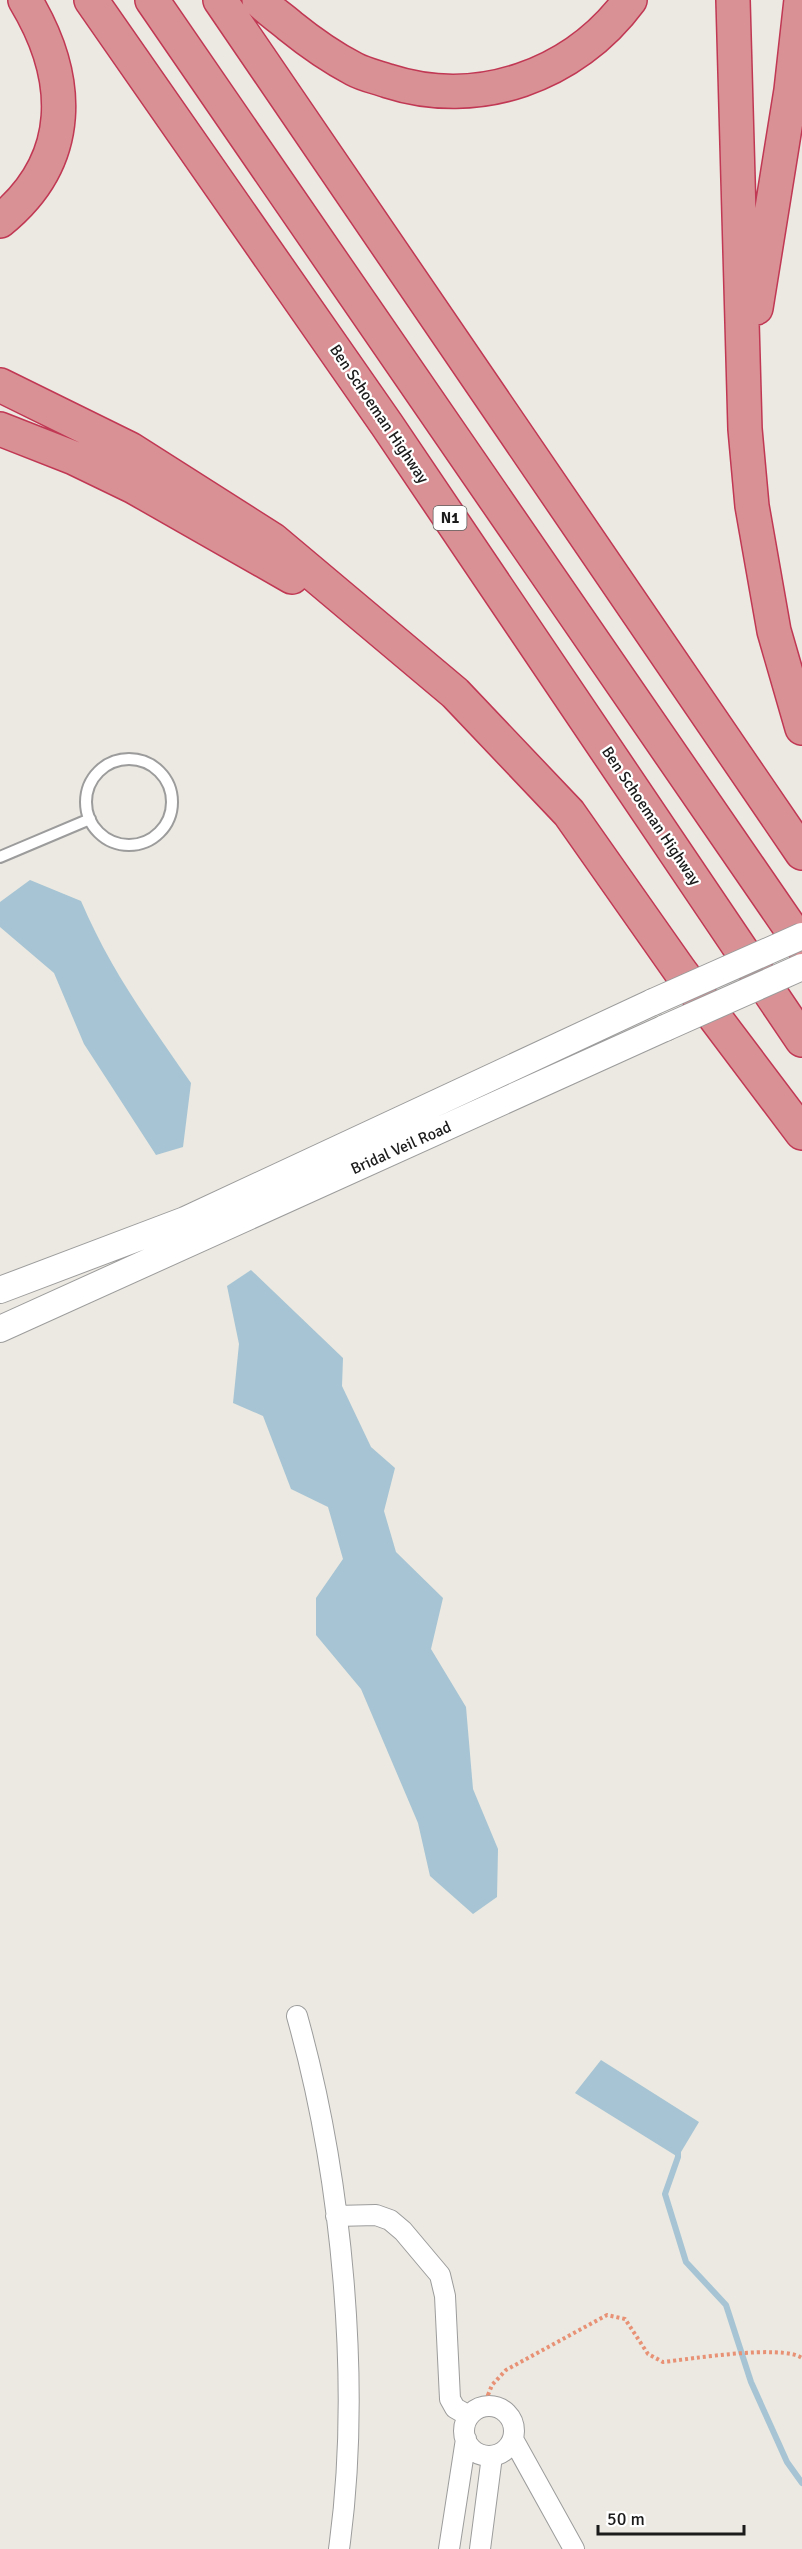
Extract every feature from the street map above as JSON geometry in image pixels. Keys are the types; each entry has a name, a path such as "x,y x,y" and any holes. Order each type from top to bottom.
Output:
{"highway":[{"path":"0,221 28,195 45,170 57,137 58,104 55,67 42,33 25,0"},
{"name":"Ben Schoeman Highway","path":"91,0 387,425 802,1040"},
{"path":"152,0 802,945"},
{"path":"220,0 802,853"},
{"path":"259,0 316,47 356,71 409,88 453,93 483,91 530,79 553,67 598,35 630,0"},
{"path":"733,0 745,429 752,506 774,631 802,728"},
{"path":"745,429 754,319 791,90 801,0"},
{"path":"0,385 130,449 273,540 455,693 569,813 681,971 802,1133"},
{"path":"0,429 74,458 134,487 362,615"}],"street":[{"name":"Bridal Veil Road","path":"0,1290 185,1220 653,1002 802,936"},
{"name":"Bridal Veil Road","path":"0,1329 802,968"},
{"path":"297,2016 324,2139 340,2242 348,2387 344,2514 339,2549"},
{"path":"336,2216 376,2215 390,2220 403,2231 440,2276 445,2296 450,2399 455,2408 469,2416"},
{"path":"492,2406 505,2411 514,2426 513,2439 507,2449 492,2456 475,2452 466,2439 464,2431 469,2416 482,2407 492,2406"},
{"path":"448,2549 466,2439"},
{"path":"513,2439 574,2549"},
{"path":"480,2549 492,2456"}],"lane":[{"path":"126,759 146,763 162,774 170,787 172,802 170,816 163,830 152,839 138,845 123,845 109,841 97,832 90,819 86,806 92,780 113,762 126,759"},
{"path":"0,857 90,819"}],"path":[{"path":"492,2406 488,2395 492,2385 506,2370 607,2315 620,2316 631,2324 648,2354 655,2360 663,2362 790,2351 802,2358"}],"water":[{"path":"30,880 81,901 118,973 145,1017 191,1083 183,1147 156,1155 84,1044 54,973 0,927 0,902"},
{"path":"251,1270 343,1358 342,1386 371,1447 395,1468 384,1511 396,1552 443,1598 431,1649 466,1707 473,1789 498,1849 497,1897 473,1914 430,1876 418,1823 361,1689 316,1635 316,1598 343,1559 328,1507 291,1489 263,1416 233,1403 239,1344 227,1286"},
{"path":"601,2060 699,2122 678,2157 575,2093"}],"waterway":[{"path":"678,2150 678,2157 665,2194 686,2262 726,2305 751,2382 787,2462 802,2483"}]}
